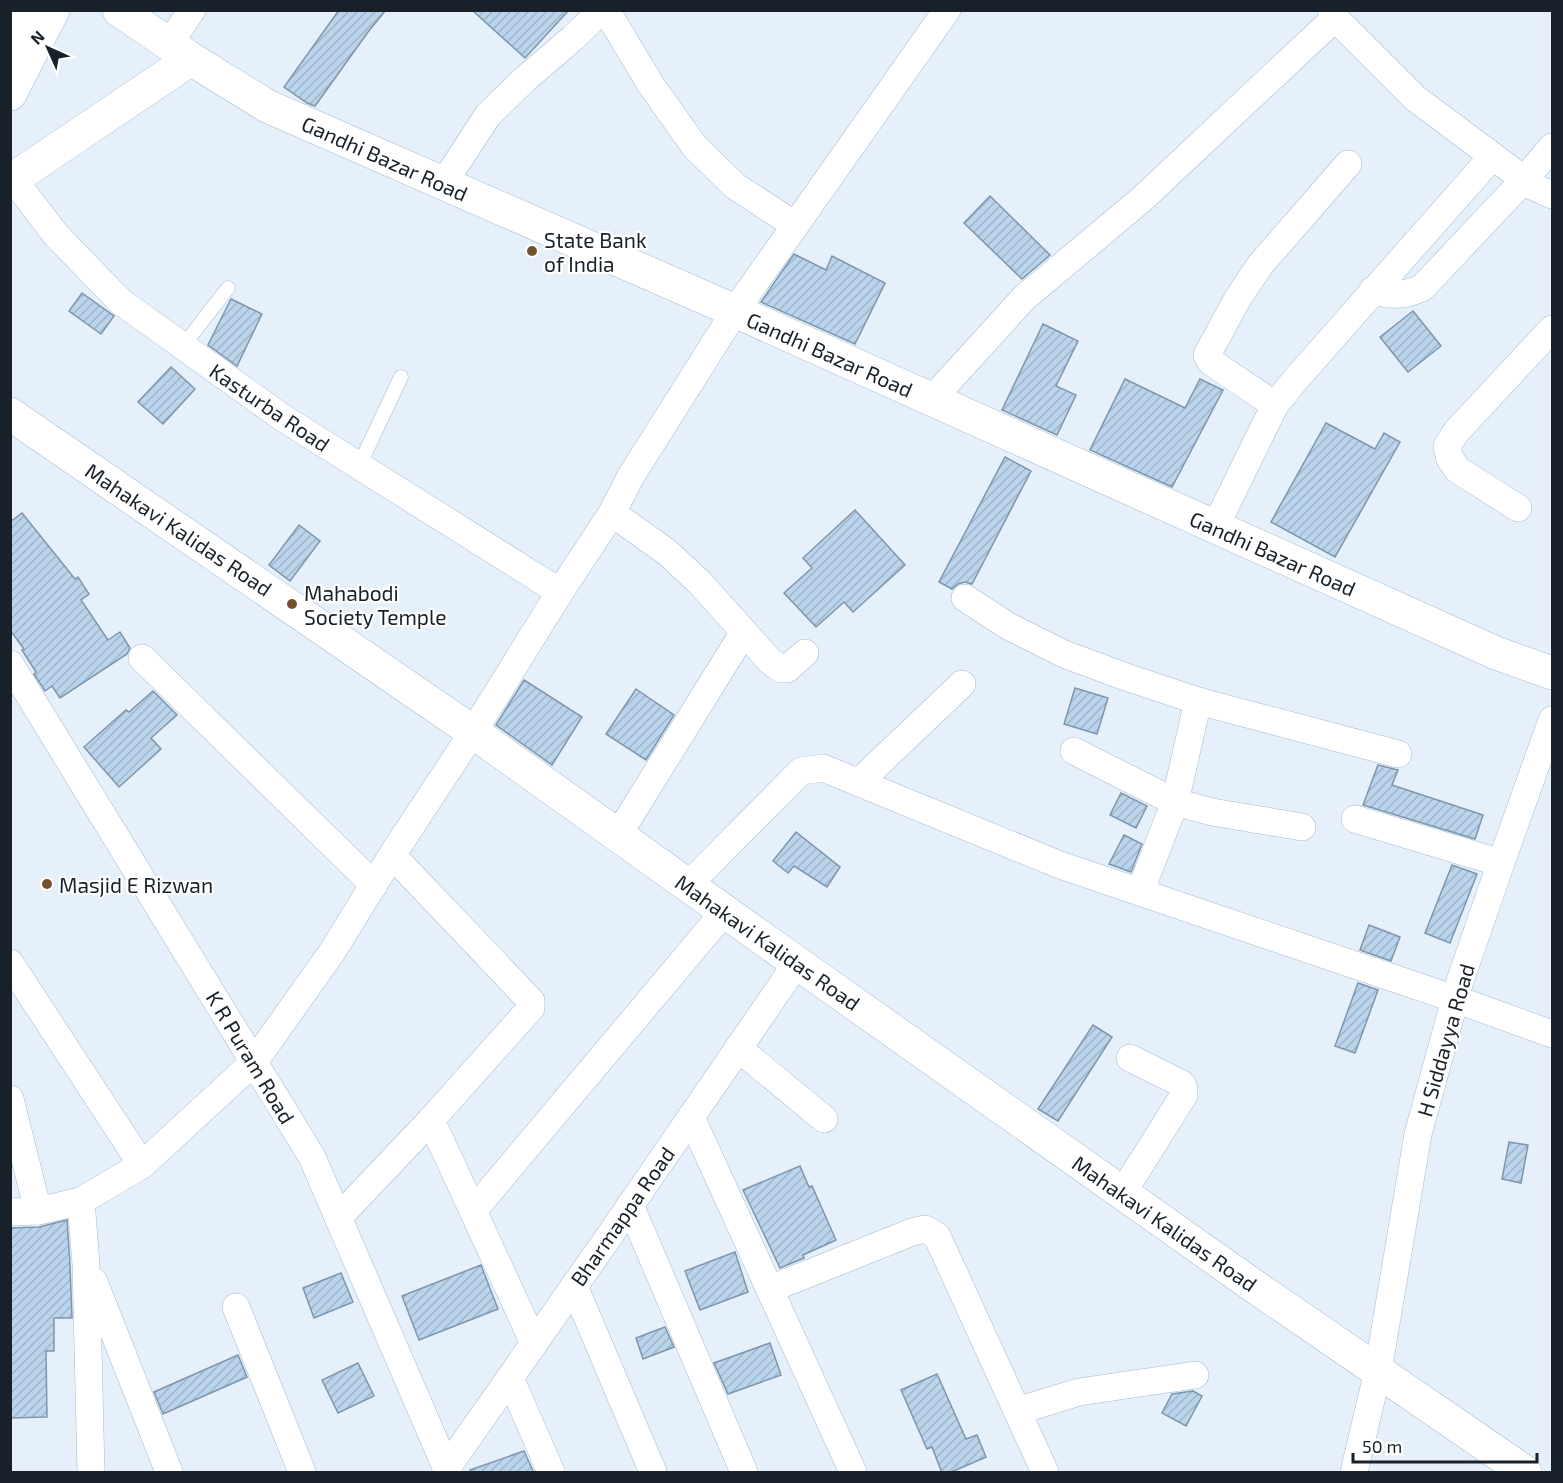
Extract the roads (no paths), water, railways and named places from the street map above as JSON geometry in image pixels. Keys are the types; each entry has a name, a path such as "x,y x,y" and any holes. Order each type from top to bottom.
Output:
{"street":[{"path":"10,38 25,10"},
{"path":"10,94 53,10"},
{"name":"Gandhi Bazar Road","path":"120,10 267,106 735,311 1496,653 1551,668"},
{"path":"12,181 180,51 192,10"},
{"path":"443,184 488,115 525,79 604,10 651,85 695,147 735,186 795,225"},
{"path":"10,1212 38,1211 81,1201 142,1165 254,1062 332,952 392,855 473,732 612,513 631,476 735,311 947,10"},
{"path":"932,399 1024,298 1142,199 1333,14 1415,98 1524,180 1552,195"},
{"path":"1373,290 1383,294 1397,295 1422,288 1552,147"},
{"path":"1215,527 1275,405 1373,290 1492,157"},
{"path":"1275,405 1211,362 1207,355 1238,298 1260,265 1348,164"},
{"name":"Kasturba Road","path":"12,181 56,235 120,301 283,418 560,592"},
{"path":"1518,508 1458,470 1450,459 1447,446 1456,432 1552,329"},
{"name":"Mahakavi Kalidas Road","path":"10,414 473,732 1251,1284 1525,1473"},
{"path":"612,513 668,553 700,583 770,661 781,669 787,669 805,653"},
{"path":"965,598 1008,626 1064,654 1126,677 1198,701 1398,754"},
{"path":"618,835 744,632"},
{"path":"142,658 374,885"},
{"name":"K R Puram Road","path":"10,664 312,1157 447,1471"},
{"path":"859,782 962,684"},
{"path":"1140,892 1175,802 1198,701"},
{"name":"H Siddayya Road","path":"1354,1473 1378,1371 1418,1134 1455,999 1552,720"},
{"path":"1074,751 1175,802 1212,812 1302,827"},
{"path":"688,885 801,771 823,768 1060,865 1552,1034"},
{"path":"1355,819 1501,863"},
{"path":"338,1218 431,1120 531,1008 531,1001 392,855"},
{"path":"473,1210 725,911"},
{"path":"10,963 142,1165"},
{"name":"Bharmappa Road","path":"447,1471 797,963"},
{"path":"738,1048 824,1119"},
{"path":"1123,1192 1184,1095 1182,1084 1130,1058"},
{"path":"10,1099 38,1211"},
{"path":"691,1116 853,1473"},
{"path":"431,1120 534,1343"},
{"path":"81,1201 86,1264 91,1473"},
{"path":"630,1205 744,1473"},
{"path":"770,1290 912,1232 925,1229 937,1236 1045,1473"},
{"path":"86,1264 169,1473"},
{"path":"574,1286 653,1473"},
{"path":"236,1307 302,1473"},
{"path":"1017,1411 1079,1392 1195,1375"},
{"path":"510,1378 551,1473"}],"lane":[{"path":"183,346 228,288"},
{"path":"359,466 401,377"}],"place":[{"name":"State Bank of India","path":"532,251"},
{"name":"Mahabodi Society Temple","path":"292,604"},
{"name":"Masjid E Rizwan","path":"47,884"}]}
